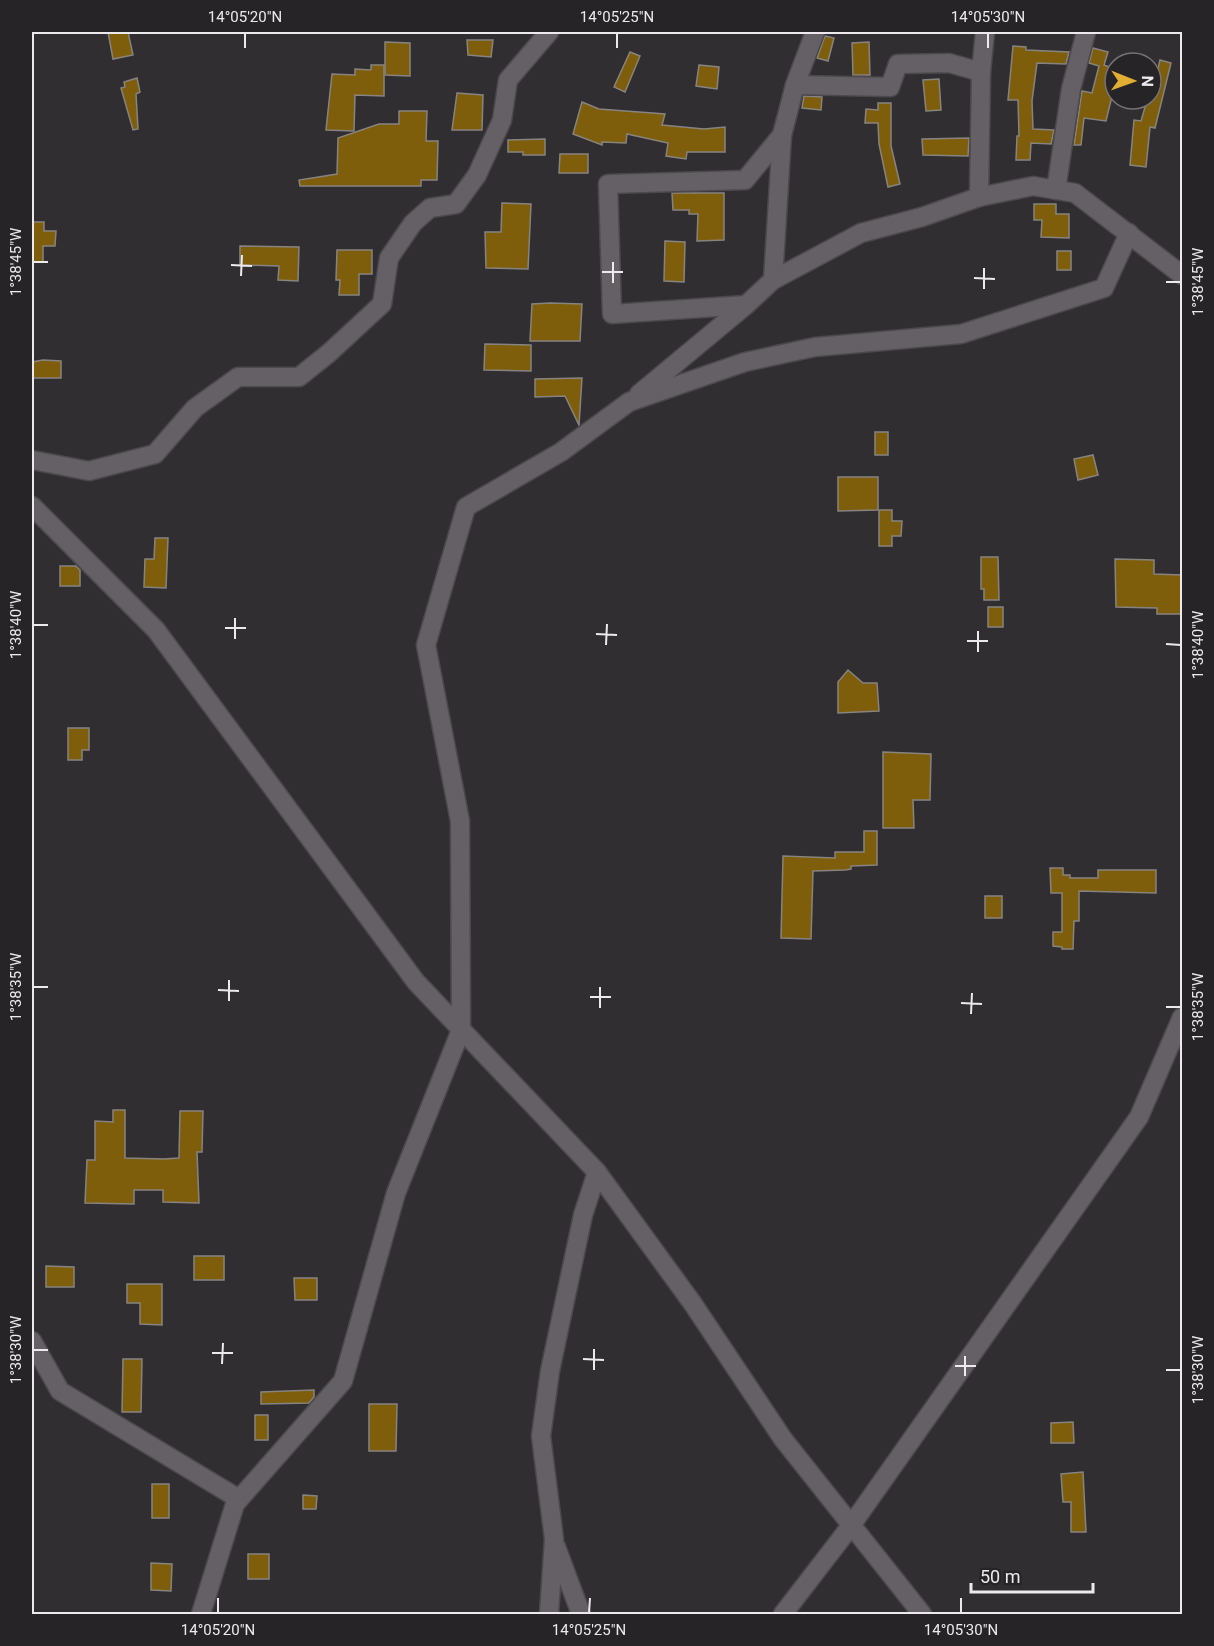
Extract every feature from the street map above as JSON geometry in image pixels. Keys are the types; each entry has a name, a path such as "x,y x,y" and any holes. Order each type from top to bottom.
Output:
{"street":[{"path":"32,460 89,471 155,454 195,408 238,377 299,377 329,353 382,304 390,258 413,223 430,208 456,204 468,191 502,120 508,80 549,32"},
{"path":"773,280 782,135 795,85 815,32"},
{"path":"979,197 981,72 985,32"},
{"path":"1056,190 1071,88 1086,32"},
{"path":"795,85 890,87 898,64 949,63 981,72"},
{"path":"746,305 612,314 608,184 745,180 782,135"},
{"path":"201,1614 235,1504 343,1381 396,1193 461,1030 460,821 426,645 466,507 561,452 629,402 773,280 861,233 922,217 979,197 1033,186 1075,193 1182,275"},
{"path":"629,402 745,362 815,347 961,334 1104,288 1129,233"},
{"path":"32,506 156,630 416,982 597,1172 693,1304 783,1439 850,1527 922,1614"},
{"path":"783,1614 850,1527 1139,1117 1182,1017"},
{"path":"549,1614 554,1539 541,1436 550,1371 571,1271 583,1215 597,1172"},
{"path":"32,1341 60,1390 239,1499"},
{"path":"554,1539 581,1614"}],"building":[{"path":"108,32 128,32 133,55 113,59"},
{"path":"825,36 834,38 828,61 817,58"},
{"path":"467,40 493,40 491,57 468,55"},
{"path":"385,42 410,43 410,76 385,75"},
{"path":"869,42 870,75 853,75 852,43"},
{"path":"1013,46 1026,47 1026,50 1069,52 1066,64 1037,63 1032,101 1033,129 1054,130 1051,144 1031,143 1030,160 1016,160 1017,136 1019,136 1018,100 1008,100"},
{"path":"1093,48 1104,51 1103,111 1108,111 1106,121 1084,118 1081,145 1074,145 1082,91 1092,93 1099,66 1089,63"},
{"path":"630,52 640,56 625,92 614,87"},
{"path":"1163,61 1171,63 1163,96"},
{"path":"371,65 384,65 384,96 355,95 354,131 326,130 332,74 355,75 355,69 371,70"},
{"path":"699,65 719,67 717,89 696,86"},
{"path":"137,78 140,92 136,94 138,129 133,130 121,88 125,87 124,82"},
{"path":"939,79 941,110 926,111 923,80"},
{"path":"457,93 483,95 482,130 452,130"},
{"path":"804,96 822,97 821,110 802,108"},
{"path":"582,102 599,109 665,114 662,125 704,129 725,127 725,152 687,152 686,159 666,156 668,143 627,134 626,143 602,142 602,145 573,134"},
{"path":"878,103 891,103 891,146 900,184 888,187 879,144 878,123 865,123 866,109 878,110"},
{"path":"399,111 427,111 426,141 438,141 437,180 421,180 421,186 300,186 299,180 337,174 338,138 379,124 399,124"},
{"path":"1144,111 1159,111 1155,128 1150,127 1146,167 1130,165 1134,120 1141,121"},
{"path":"969,138 968,156 923,155 922,139"},
{"path":"545,139 545,155 508,152 508,140"},
{"path":"560,154 588,154 588,173 559,173"},
{"path":"672,193 724,193 724,240 697,241 698,214 689,214 689,210 673,210"},
{"path":"502,203 531,204 528,269 486,268 485,232 501,232"},
{"path":"1034,204 1056,204 1056,214 1069,214 1069,238 1041,237 1042,220 1034,220"},
{"path":"32,222 44,222 44,231 56,231 55,246 43,246 43,262 32,262"},
{"path":"665,241 685,242 684,282 664,281"},
{"path":"240,246 299,247 298,281 278,280 279,266 240,265"},
{"path":"337,250 372,250 372,274 359,274 359,295 339,295 340,280 336,280"},
{"path":"1057,251 1071,251 1071,270 1057,270"},
{"path":"532,304 582,304 580,341 530,341"},
{"path":"485,344 531,345 531,371 484,370"},
{"path":"61,361 61,378 32,378 32,362"},
{"path":"582,378 579,425 565,396 535,397 535,379"},
{"path":"875,432 888,432 888,455 875,455"},
{"path":"1093,455 1098,475 1078,480 1074,459"},
{"path":"838,477 878,477 878,510 838,511"},
{"path":"879,510 892,510 892,521 902,521 901,536 892,536 892,546 879,546"},
{"path":"155,538 168,538 166,588 144,587 145,559 154,559"},
{"path":"981,557 998,557 999,600 984,600 984,589 981,589"},
{"path":"1115,559 1154,560 1154,574 1182,575 1182,614 1157,614 1157,608 1116,607"},
{"path":"60,566 76,566 80,570 80,586 60,586"},
{"path":"988,607 1003,607 1003,627 988,627"},
{"path":"848,670 863,683 877,683 879,711 838,713 838,682"},
{"path":"68,728 89,728 89,750 82,750 82,760 68,760"},
{"path":"883,752 931,754 930,800 913,800 914,828 883,828"},
{"path":"864,831 877,831 877,865 851,866 851,869 845,870 813,871 811,939 781,938 783,856 835,858 835,852 864,852"},
{"path":"1050,868 1063,868 1063,875 1070,875 1070,878 1098,878 1098,870 1156,870 1156,893 1079,891 1079,921 1074,921 1073,949 1062,949 1062,947 1053,946 1053,932 1062,932 1062,893 1051,893"},
{"path":"985,896 1002,896 1002,918 985,918"},
{"path":"113,1110 125,1110 125,1158 164,1159 179,1158 180,1111 203,1111 202,1152 197,1152 199,1203 163,1202 163,1190 134,1190 134,1204 85,1203 87,1160 95,1160 95,1121 113,1122"},
{"path":"194,1256 224,1256 224,1280 194,1280"},
{"path":"46,1266 74,1267 74,1287 46,1287"},
{"path":"294,1278 317,1278 317,1300 295,1300"},
{"path":"127,1284 162,1284 162,1325 140,1324 140,1303 127,1303"},
{"path":"123,1359 142,1359 141,1412 122,1412"},
{"path":"314,1390 314,1397 309,1403 261,1404 261,1392"},
{"path":"369,1404 397,1404 396,1451 369,1451"},
{"path":"255,1415 268,1415 268,1440 255,1440"},
{"path":"1073,1422 1074,1443 1051,1443 1051,1423"},
{"path":"1083,1472 1086,1532 1071,1532 1071,1502 1063,1502 1061,1474"},
{"path":"152,1484 169,1484 169,1518 152,1518"},
{"path":"303,1495 317,1496 316,1509 303,1509"},
{"path":"248,1554 269,1554 269,1579 248,1579"},
{"path":"151,1563 172,1564 171,1591 151,1590"}]}
